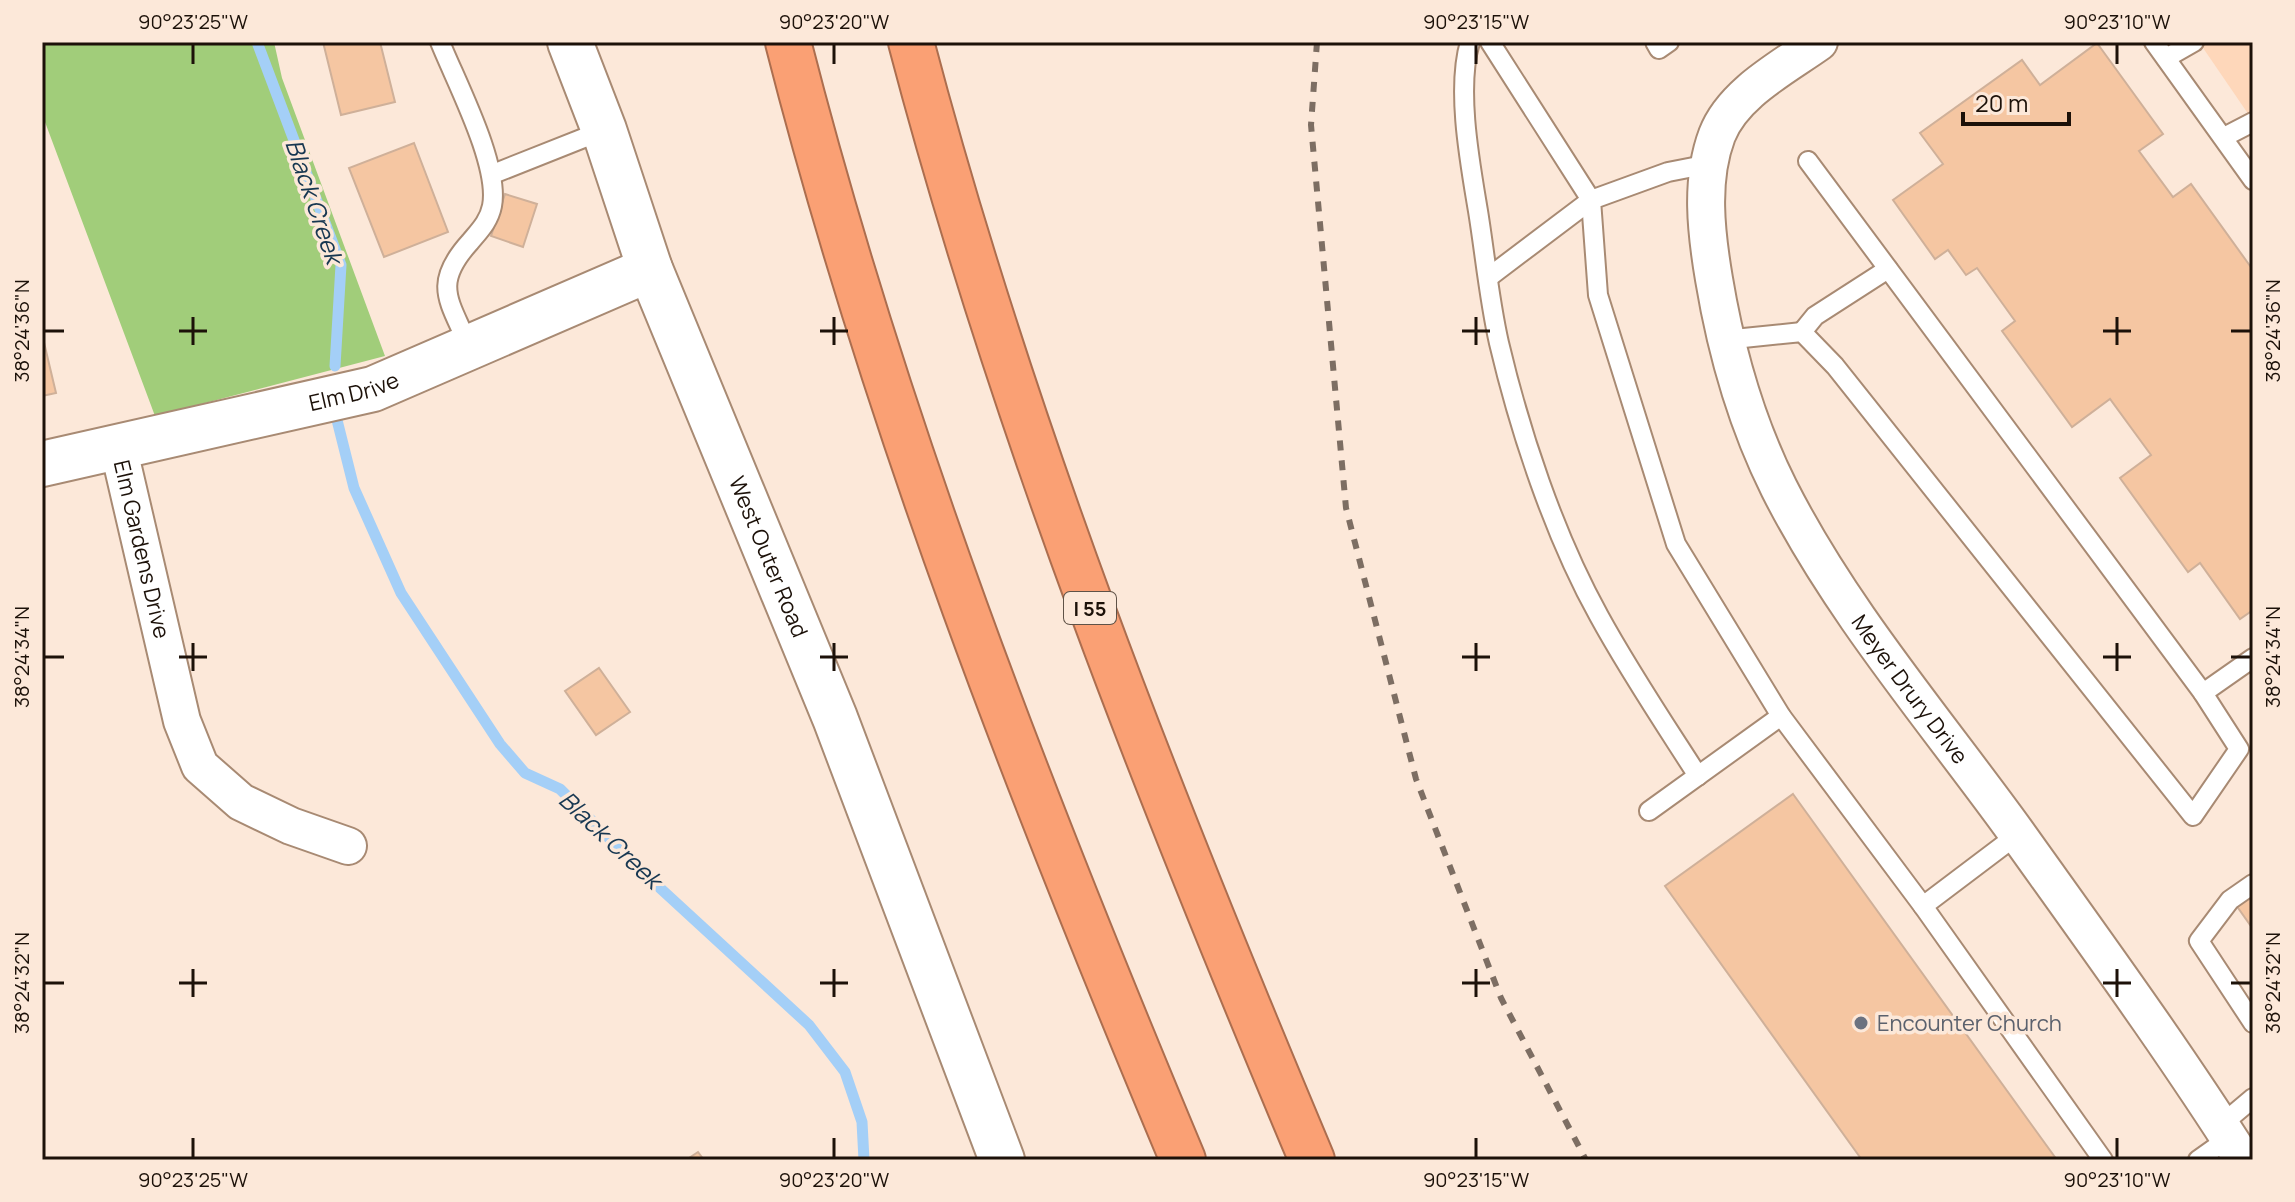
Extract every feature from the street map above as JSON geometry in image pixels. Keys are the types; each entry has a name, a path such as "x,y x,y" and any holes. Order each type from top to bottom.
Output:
{"highway":[{"path":"788,42 856,288 974,638 1183,1160"},
{"name":"I 55","path":"911,42 994,331 1055,514 1127,706 1312,1160"}],"street":[{"name":"West Outer Road","path":"570,42 604,130 650,269 835,718 1002,1160"},
{"name":"Meyer Drury Drive","path":"1806,46 1738,102 1718,132 1709,164 1706,200 1710,257 1724,340 1754,431 1779,487 1816,555 2231,1141"},
{"name":"Elm Drive","path":"42,464 287,411 373,389 650,269"},
{"name":"Elm Gardens Drive","path":"118,446 182,721 200,766 241,802 291,826 348,846"}],"lane":[{"path":"440,42 493,174 492,204 486,225 447,271 446,291 469,347"},
{"path":"1470,42 1466,56 1466,120 1499,342 1556,522 1598,614 1698,776"},
{"path":"1490,42 1591,200 1598,295 1676,544 1781,716 1923,906 2103,1160"},
{"path":"1655,42 1659,49 1669,42"},
{"path":"2154,42 2253,180"},
{"path":"2166,58 2194,42"},
{"path":"2224,137 2253,122"},
{"path":"493,174 604,130"},
{"path":"1802,332 1835,366 2193,816 2239,749 2203,693 1808,161"},
{"path":"1489,277 1591,200 1668,172 1709,164"},
{"path":"1724,340 1802,332 1815,316 1888,269"},
{"path":"2203,693 2253,658"},
{"path":"1649,811 1781,716"},
{"path":"1923,906 2017,835"},
{"path":"2253,884 2230,900 2199,941 2253,1023"},
{"path":"2198,1160 2231,1141 2253,1098"}],"shaded area":[{"path":"2199,42 2253,42 2253,121"}],"green space":[{"path":"42,42 274,42 282,78 385,356 155,416 42,114"}],"building":[{"path":"323,42 380,42 395,102 341,115"},
{"path":"2097,43 2163,134 2139,151 2173,197 2191,184 2253,270 2253,610 2240,619 2200,563 2188,572 2120,478 2151,455 2110,399 2072,427 2002,331 2015,321 1977,268 1966,275 1948,250 1935,259 1893,200 1943,164 1920,133 2022,60 2040,85"},
{"path":"414,143 448,232 384,257 349,168"},
{"path":"505,194 537,204 523,247 491,236"},
{"path":"42,334 56,393 42,396"},
{"path":"599,668 630,712 596,735 565,691"},
{"name":"Encounter Church","path":"1793,794 2057,1160 1862,1160 1665,886"},
{"path":"2253,893 2253,929 2236,905"},
{"path":"698,1152 704,1160 686,1160"}],"waterway":[{"name":"Black Creek","path":"257,42 341,265 335,366"},
{"name":"Black Creek","path":"336,416 354,488 401,593 500,744 525,773 560,789 648,877 809,1025 845,1072 862,1122 864,1160"}],"railway":[{"path":"1317,42 1311,125 1346,508 1416,779 1501,998 1586,1160"}],"place":[{"name":"Encounter Church","path":"1861,1023"}]}
